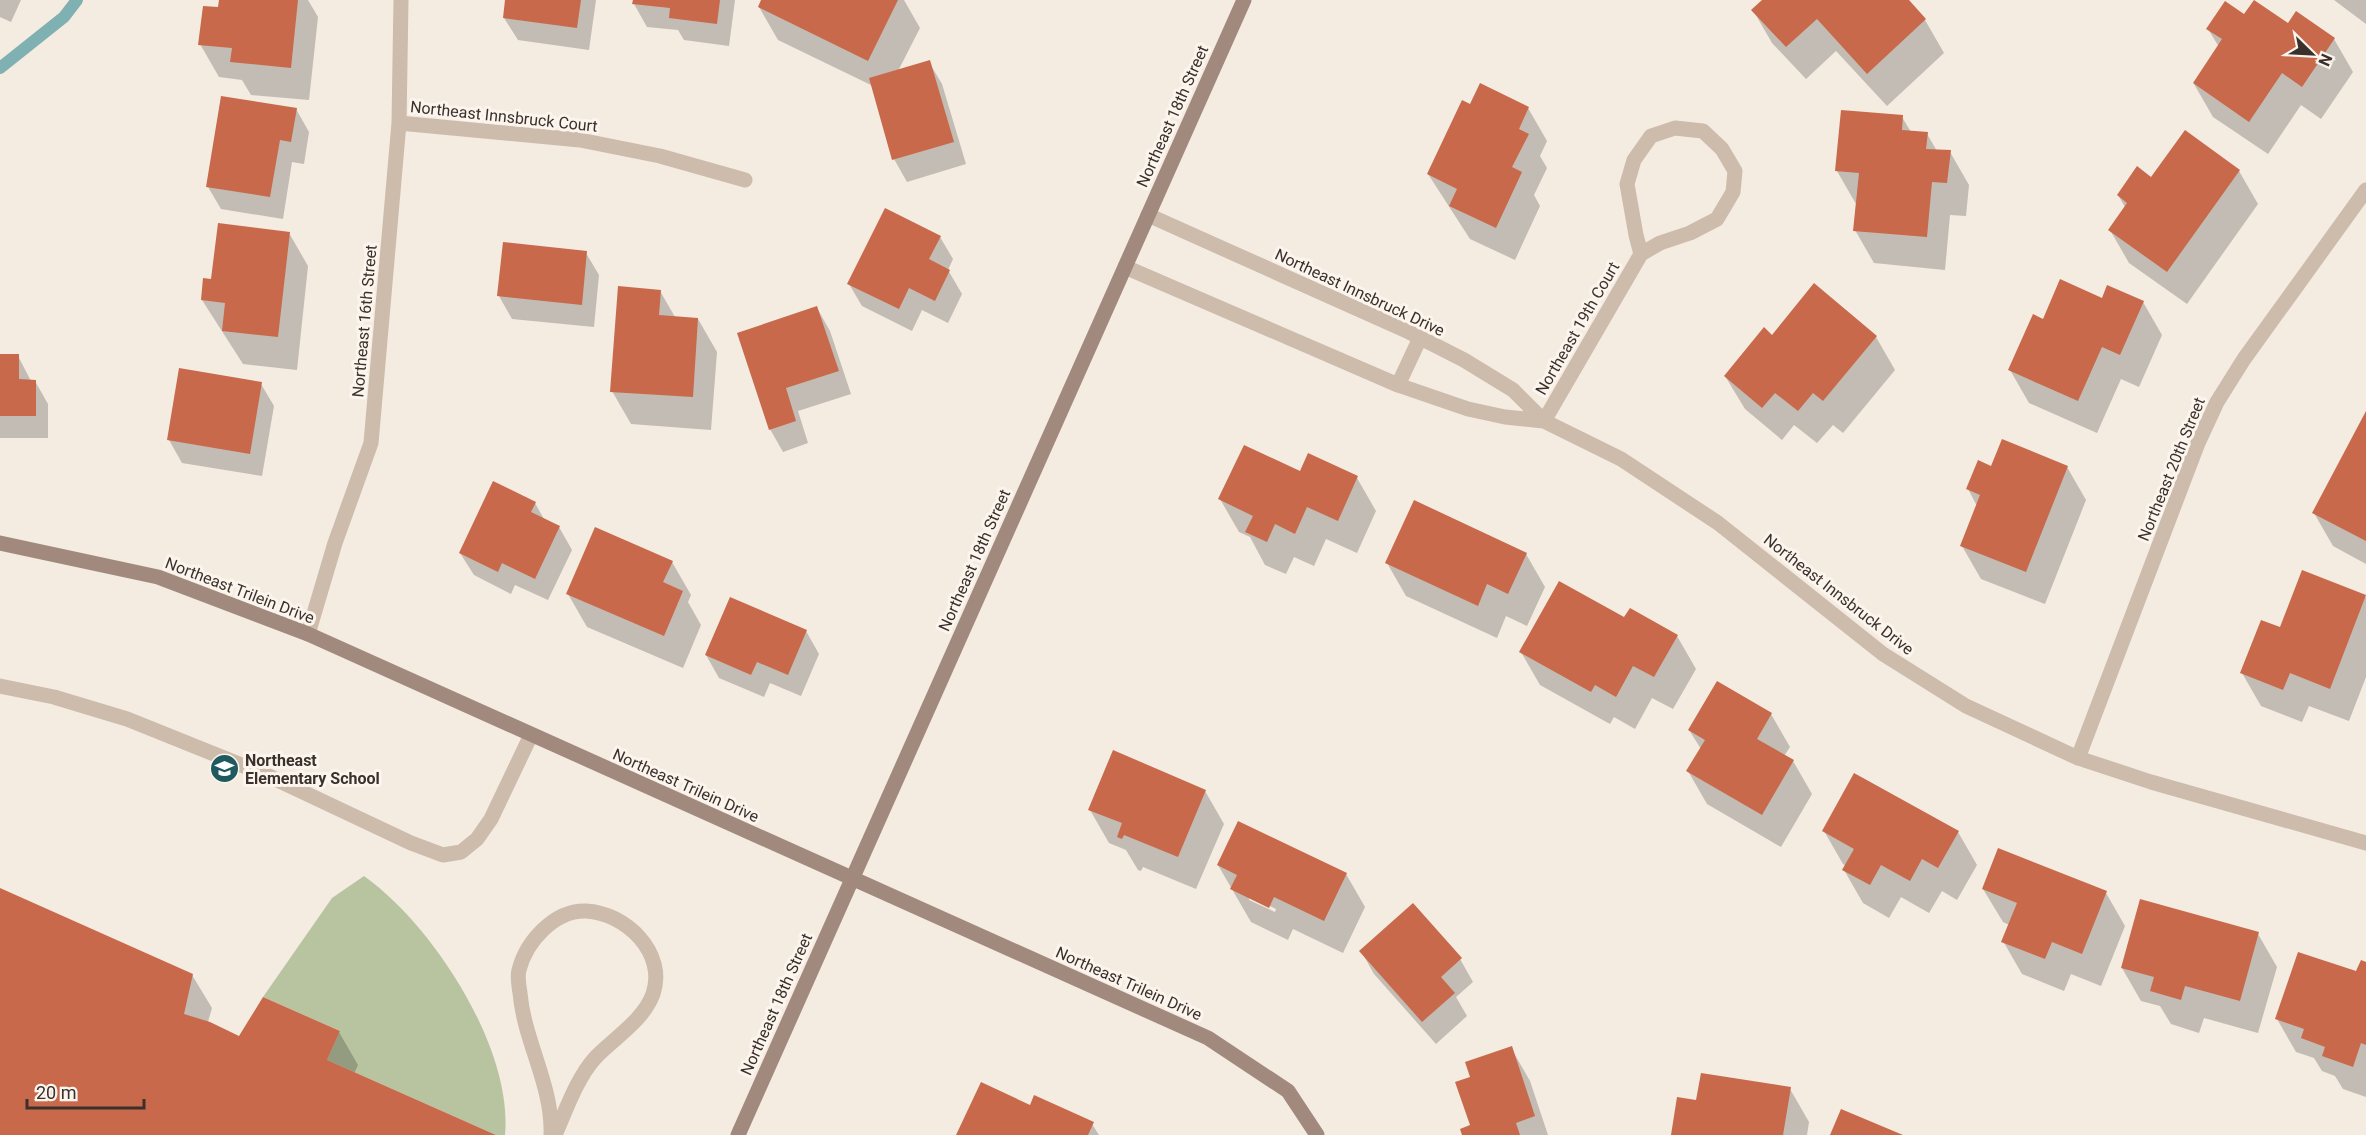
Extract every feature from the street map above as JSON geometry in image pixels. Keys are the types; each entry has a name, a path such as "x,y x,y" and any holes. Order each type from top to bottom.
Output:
{"street":[{"name":"Northeast 16th Street","path":"308,634 335,543 371,443 399,123 401,0"},
{"name":"Northeast 18th Street","path":"738,1135 1244,0"},
{"name":"Northeast Innsbruck Court","path":"399,123 580,140 660,156 745,180"},
{"name":"Northeast 19th Court","path":"1544,421 1641,254 1660,243 1690,233 1717,219 1733,192 1735,171 1722,149 1703,131 1675,128 1652,136 1634,160 1627,184 1641,254"},
{"name":"Northeast 20th Street","path":"2078,758 2198,443 2217,402 2244,358 2366,190"},
{"name":"Northeast Innsbruck Drive","path":"1148,215 1464,360 1513,390 1544,421 1621,459 1718,523 1892,660 1966,706 2078,758 2151,782 2366,843"},
{"name":"Northeast Innsbruck Drive","path":"1125,267 1398,385 1468,409 1505,417 1544,421"},
{"path":"1398,385 1420,338"},
{"name":"Northeast Trilein Drive","path":"0,543 158,577 308,634 1208,1038 1288,1092 1317,1135"},
{"path":"0,686 54,697 127,719 271,777 443,855 461,852 477,839 491,819 531,735"},
{"path":"585,911 610,917 634,931 651,952 656,970 653,994 642,1012 594,1060 553,1135 543,1081 521,1006 518,973 526,951 540,932 560,916 585,911"}],"green space":[{"path":"364,876 390,898 416,925 441,957 463,991 482,1028 496,1065 504,1101 505,1135 496,1135 327,1060 340,1031 263,997 332,898"}],"building":[{"path":"219,0 298,0 291,68 230,62 232,48 198,45 203,6 218,7"},
{"path":"505,0 581,0 577,28 503,18"},
{"path":"633,0 720,0 717,24 669,18 670,8 632,4"},
{"path":"761,0 898,0 868,61 758,7"},
{"path":"1762,0 1909,0 1926,19 1867,74 1817,19 1786,47 1751,10"},
{"path":"2254,0 2288,23 2296,11 2335,38 2302,87 2282,73 2249,122 2193,83 2222,39 2206,29 2225,1 2244,14"},
{"path":"930,60 954,142 892,160 869,78"},
{"path":"1480,83 1529,107 1519,129 1529,134 1512,167 1522,172 1496,228 1449,206 1457,189 1427,174 1462,100 1470,104"},
{"path":"221,96 297,108 291,142 280,140 270,197 206,187"},
{"path":"1841,110 1903,115 1902,130 1928,132 1926,149 1951,150 1947,183 1932,182 1927,237 1853,231 1859,173 1835,171"},
{"path":"2185,130 2240,170 2167,272 2108,230 2127,203 2117,195 2137,166 2151,177"},
{"path":"885,208 941,236 929,259 950,270 935,301 909,288 899,309 847,284"},
{"path":"218,223 290,232 278,337 222,331 225,303 201,300 203,278 211,279"},
{"path":"503,242 587,251 582,305 497,296"},
{"path":"2060,279 2102,298 2107,285 2144,301 2120,355 2102,347 2078,401 2008,370 2033,314 2043,319"},
{"path":"1814,283 1877,336 1823,401 1813,393 1798,411 1775,393 1762,408 1724,376 1764,327 1772,335"},
{"path":"618,286 661,290 659,315 698,318 693,397 610,392"},
{"path":"817,306 839,371 786,388 796,421 769,430 737,333"},
{"path":"0,354 19,354 19,379 36,380 36,416 0,416"},
{"path":"179,368 262,382 250,454 167,440"},
{"path":"2366,411 2366,541 2312,513"},
{"path":"2002,439 2068,466 2026,572 1960,546 1980,495 1966,489 1978,460 1991,466"},
{"path":"1244,445 1300,471 1308,453 1358,476 1338,521 1307,507 1295,534 1275,524 1267,542 1245,532 1253,516 1218,499"},
{"path":"493,481 536,502 531,512 560,526 535,579 502,563 498,572 459,553"},
{"path":"1414,500 1527,553 1508,594 1487,584 1478,606 1385,563"},
{"path":"595,527 673,561 663,582 683,591 664,636 566,594"},
{"path":"2302,570 2366,595 2330,689 2290,673 2283,690 2240,673 2261,620 2280,627"},
{"path":"1559,581 1624,617 1630,608 1678,635 1654,677 1633,666 1616,697 1595,685 1591,692 1519,652"},
{"path":"730,597 807,630 788,675 757,662 751,675 705,655"},
{"path":"1717,681 1772,713 1757,739 1794,760 1762,815 1686,771 1705,740 1688,730"},
{"path":"1113,750 1206,790 1178,857 1124,835 1122,839 1117,837 1122,823 1088,810"},
{"path":"1854,773 1959,831 1938,868 1922,859 1910,881 1881,865 1870,885 1842,870 1854,849 1822,831"},
{"path":"1238,821 1347,873 1324,921 1274,897 1269,908 1230,889 1237,875 1217,865"},
{"path":"1998,848 2107,891 2082,954 2052,942 2045,959 2001,942 2017,903 1982,889"},
{"path":"0,888 193,974 184,1014 210,1022 239,1036 263,997 340,1031 327,1060 496,1135 0,1135"},
{"path":"2140,899 2259,932 2240,1001 2185,986 2181,1000 2150,991 2154,977 2121,968"},
{"path":"1413,903 1462,958 1441,977 1455,993 1422,1022 1359,951"},
{"path":"2298,952 2356,971 2361,960 2366,962 2366,1045 2361,1043 2353,1067 2322,1056 2325,1047 2301,1038 2304,1029 2275,1019"},
{"path":"1512,1046 1535,1116 1516,1123 1520,1135 1462,1135 1460,1129 1470,1125 1455,1082 1470,1077 1465,1062"},
{"path":"1701,1073 1791,1087 1783,1135 1671,1135 1677,1097 1696,1100"},
{"path":"981,1082 1030,1105 1034,1095 1094,1122 1088,1135 956,1135"},
{"path":"1841,1109 1903,1135 1830,1135"}],"waterway":[{"path":"0,68 64,17 77,0"}],"place":[{"name":"Northeast Elementary School","path":"224,769"}]}
